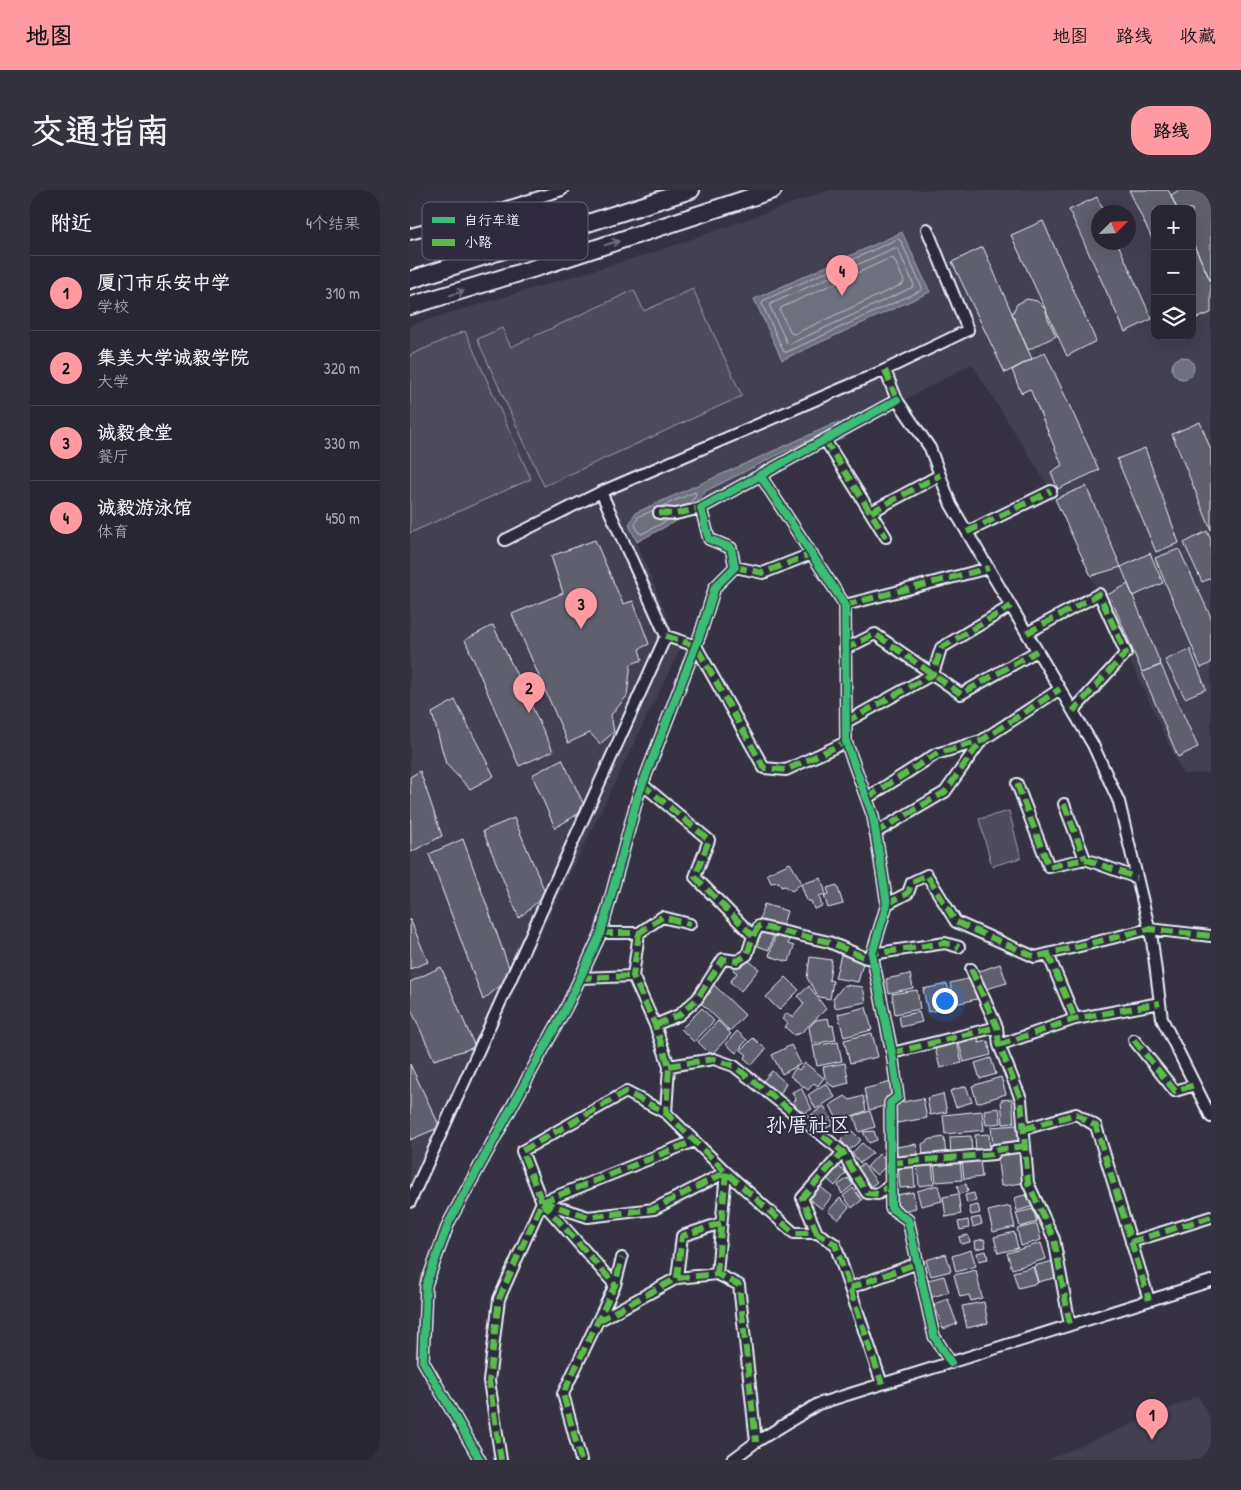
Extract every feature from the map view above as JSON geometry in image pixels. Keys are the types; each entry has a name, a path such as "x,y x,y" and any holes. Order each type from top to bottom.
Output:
{"highway":[{"path":"588,223 692,190"},
{"path":"588,251 773,190"},
{"path":"410,280 474,260"},
{"path":"410,306 560,260"},
{"path":"410,269 471,261"}],"street":[{"path":"523,202 562,190"},
{"path":"505,540 601,492 885,370 968,330 927,229"},
{"path":"885,370 897,400 930,448 951,505 1093,745 1119,802 1149,929 1162,1019 1211,1117"},
{"path":"659,514 676,514 700,508 897,400"},
{"path":"825,440 886,537"},
{"path":"871,512 940,474"},
{"path":"760,475 845,605 846,742 873,816 886,904 872,954 892,1053 898,1097 890,1103 892,1208 908,1220 934,1336 951,1362"},
{"path":"967,532 1051,491"},
{"path":"601,492 666,636 696,646 764,768 786,770 846,742"},
{"path":"700,508 709,539 731,548 735,567"},
{"path":"735,567 764,573 811,554"},
{"path":"480,1460 423,1361 426,1285 449,1222 567,1006 601,933 642,784 696,646 715,587 735,567"},
{"path":"845,605 988,568"},
{"path":"1026,633 1099,594 1126,653 1073,711"},
{"path":"846,722 932,674 941,648 1011,606"},
{"path":"845,649 875,634 961,694 1037,651"},
{"path":"410,1202 666,636"},
{"path":"867,798 936,754 981,741 1060,689"},
{"path":"876,833 945,792 981,741"},
{"path":"642,784 709,840 695,877 753,936"},
{"path":"1017,784 1049,867 1085,859 1137,878"},
{"path":"1064,804 1085,859"},
{"path":"886,904 908,893 912,882 927,876 956,922 1035,957 1149,929 1211,936"},
{"path":"601,933 639,933 662,917 690,924"},
{"path":"655,1025 679,1015 691,1004 723,960 737,961 747,955 753,936 759,926 829,942 866,958 872,954 945,944 959,947"},
{"path":"639,933 633,976 655,1025 669,1066 666,1113"},
{"path":"1048,954 1075,1019"},
{"path":"971,969 997,1027 999,1045 1022,1099 1028,1183 1054,1239 1070,1325"},
{"path":"580,978 633,976"},
{"path":"999,1045 1075,1019 1160,1003"},
{"path":"892,1053 997,1027"},
{"path":"1134,1040 1175,1091 1195,1084"},
{"path":"669,1066 714,1059 734,1066 843,1152 850,1168 867,1193 878,1194 891,1184"},
{"path":"615,1285 542,1202 522,1151 626,1092 666,1113 726,1172 794,1233 817,1233 835,1244 882,1384"},
{"path":"1024,1129 1076,1114 1096,1126 1149,1300"},
{"path":"500,1460 489,1381 499,1299 542,1202 694,1141"},
{"path":"891,1163 994,1154 995,1150 1025,1146"},
{"path":"817,1233 802,1198 843,1152"},
{"path":"542,1202 588,1217 654,1209 726,1172"},
{"path":"717,1274 726,1172"},
{"path":"1131,1242 1211,1217"},
{"path":"677,1278 682,1236 721,1223"},
{"path":"581,1460 563,1394 615,1285 622,1258"},
{"path":"850,1288 918,1263"},
{"path":"598,1321 677,1278 717,1274 739,1284 756,1442"},
{"path":"732,1460 756,1442 818,1404 1211,1281"}],"shaded area":[{"path":"830,190 1211,190 1211,773 1183,774 1051,491 972,364 637,542 680,649 410,1202 410,325 658,251"},
{"path":"693,289 742,396 544,486 477,339 502,328 511,347 634,290 644,311"},
{"path":"465,331 531,479 410,533 410,355"},
{"path":"1009,811 1021,858 992,866 979,819"},
{"path":"1198,1396 1211,1420 1211,1460 1047,1460"}],"water":[{"path":"902,232 930,292 782,360 754,299"},
{"path":"1183,357 1191,360 1194,368 1191,376 1183,379 1175,376 1172,368 1175,360"},
{"path":"838,422 840,427 784,452 706,491 687,515 637,542 629,525 635,513"}],"building":[{"path":"1129,190 1168,190 1171,195 1175,205 1151,205 1151,237"},
{"path":"1179,190 1211,190 1211,282 1196,250 1196,205 1175,205 1171,195"},
{"path":"1097,197 1101,205 1091,205 1091,250 1121,250 1151,319 1125,332 1069,210"},
{"path":"1043,221 1096,341 1067,356 1011,235"},
{"path":"983,247 1032,359 1005,373 952,262"},
{"path":"1196,250 1211,282 1211,313 1196,318"},
{"path":"1027,299 1037,301 1046,310 1056,336 1028,350 1012,314 1017,304"},
{"path":"1045,352 1099,470 1058,489 1051,472 1062,465 1030,389 1021,393 1012,370"},
{"path":"1200,422 1211,450 1211,530 1172,434"},
{"path":"1145,448 1179,543 1156,552 1117,459"},
{"path":"1086,486 1121,567 1091,576 1055,499"},
{"path":"1207,531 1211,540 1211,578 1202,582 1184,543"},
{"path":"595,540 623,604 633,601 649,644 639,649 642,660 631,664 627,696 611,715 614,732 600,744 590,733 568,743 512,614 563,593 551,556"},
{"path":"1179,549 1211,617 1211,663 1201,668 1155,558"},
{"path":"1150,553 1163,583 1133,596 1121,567"},
{"path":"1128,584 1161,665 1142,672 1109,594"},
{"path":"493,625 553,751 519,766 465,640"},
{"path":"1190,649 1206,689 1185,698 1165,660"},
{"path":"1161,665 1198,747 1178,757 1142,672"},
{"path":"455,700 494,776 470,789 446,764 432,713"},
{"path":"562,759 586,809 555,828 532,775"},
{"path":"420,771 442,836 411,852 410,777"},
{"path":"514,818 546,894 519,918 483,831"},
{"path":"463,839 512,976 483,1000 429,854"},
{"path":"790,863 802,883 792,891 785,886 781,887 779,882 771,883 767,874"},
{"path":"821,878 826,894 819,896 822,906 814,909 811,901 807,901 801,884"},
{"path":"837,885 843,904 828,908 824,896 829,894 827,888"},
{"path":"764,904 787,911 782,928 759,921"},
{"path":"410,919 428,962 410,969"},
{"path":"759,930 774,934 769,950 755,945"},
{"path":"776,933 790,937 788,944 794,946 789,962 769,956"},
{"path":"842,951 864,959 858,982 835,978"},
{"path":"810,957 832,960 829,980 833,981 830,999 819,997 807,978"},
{"path":"749,961 759,969 741,991 730,982 737,973 733,970 738,963"},
{"path":"1000,964 1007,983 982,990 977,972"},
{"path":"441,967 475,1047 434,1060 410,1007 410,982"},
{"path":"910,974 913,988 889,993 886,979"},
{"path":"786,977 799,990 779,1010 766,997"},
{"path":"972,978 977,999 955,1004 950,983"},
{"path":"712,983 745,1015 730,1031 700,1002 711,992 707,988"},
{"path":"947,984 953,1007 928,1012 923,989"},
{"path":"844,985 863,987 866,1002 835,1008 833,999"},
{"path":"809,986 826,1009 801,1033 794,1035 785,1027 788,1023 782,1019 787,1013 793,1017 804,1004 798,996"},
{"path":"917,990 920,1009 895,1014 892,994"},
{"path":"866,1007 872,1030 844,1037 838,1014"},
{"path":"702,1008 714,1021 694,1042 681,1029"},
{"path":"919,1012 922,1022 901,1027 899,1016"},
{"path":"828,1018 830,1026 833,1025 836,1040 812,1044 809,1027 816,1020"},
{"path":"718,1021 731,1034 711,1055 698,1042"},
{"path":"737,1031 747,1040 736,1053 726,1044"},
{"path":"872,1033 878,1057 850,1063 844,1040"},
{"path":"977,1036 979,1043 988,1041 991,1055 964,1062 958,1040"},
{"path":"753,1038 766,1049 752,1065 744,1058 747,1055 741,1050"},
{"path":"838,1042 842,1061 817,1066 813,1046"},
{"path":"957,1042 962,1063 940,1068 935,1048"},
{"path":"791,1045 801,1064 782,1074 772,1055"},
{"path":"991,1058 996,1074 980,1079 975,1063"},
{"path":"805,1063 824,1078 818,1086 814,1083 808,1090 790,1076 796,1068 799,1070"},
{"path":"845,1063 849,1083 834,1087 829,1084 823,1067"},
{"path":"410,1064 440,1127 410,1140"},
{"path":"772,1071 786,1083 778,1099 761,1083"},
{"path":"1001,1077 1006,1094 977,1103 972,1086"},
{"path":"891,1082 894,1095 886,1097 888,1105 869,1110 864,1089"},
{"path":"826,1083 835,1097 816,1109 808,1095"},
{"path":"966,1086 972,1102 956,1107 950,1091"},
{"path":"801,1088 812,1109 800,1115 793,1101 796,1100 792,1092"},
{"path":"943,1094 947,1112 930,1115 927,1098"},
{"path":"845,1096 850,1100 863,1096 866,1111 838,1121 830,1105"},
{"path":"923,1098 927,1118 897,1123 893,1104"},
{"path":"1012,1099 1014,1123 1003,1124 1001,1100"},
{"path":"824,1106 834,1124 821,1131 811,1115"},
{"path":"999,1108 1001,1123 986,1125 984,1110"},
{"path":"870,1111 875,1127 859,1132 854,1116"},
{"path":"982,1111 984,1130 945,1134 943,1115"},
{"path":"1017,1125 1019,1144 993,1146 991,1127"},
{"path":"851,1130 861,1140 849,1150 841,1140"},
{"path":"874,1131 877,1140 869,1143 863,1132"},
{"path":"989,1134 990,1153 976,1154 975,1135"},
{"path":"971,1136 972,1155 951,1157 950,1137"},
{"path":"944,1137 946,1156 923,1155 922,1144 931,1139"},
{"path":"862,1143 873,1153 860,1163 852,1153"},
{"path":"916,1144 918,1157 898,1160 896,1147"},
{"path":"1019,1152 1023,1183 1001,1186 997,1155"},
{"path":"879,1154 889,1163 877,1175 867,1167"},
{"path":"980,1159 982,1177 964,1179 962,1161"},
{"path":"960,1161 962,1180 936,1182 934,1163"},
{"path":"932,1162 934,1184 919,1186 917,1163"},
{"path":"913,1163 915,1187 900,1188 898,1164"},
{"path":"836,1164 846,1173 835,1186 825,1177"},
{"path":"863,1164 877,1182 867,1189 853,1171"},
{"path":"848,1178 853,1185 842,1194 838,1185"},
{"path":"966,1184 968,1191 959,1194 957,1186"},
{"path":"818,1185 832,1196 822,1209 808,1198"},
{"path":"938,1185 942,1201 921,1206 917,1191"},
{"path":"853,1188 862,1200 852,1208 843,1196"},
{"path":"913,1192 916,1208 899,1212 896,1195"},
{"path":"974,1193 976,1201 967,1203 965,1195"},
{"path":"1031,1193 1034,1206 1017,1211 1014,1198"},
{"path":"958,1194 961,1214 946,1217 943,1197"},
{"path":"840,1198 849,1207 838,1220 828,1211"},
{"path":"978,1205 980,1213 971,1215 969,1207"},
{"path":"1010,1206 1015,1227 993,1232 988,1211"},
{"path":"1033,1209 1037,1222 1020,1227 1016,1213"},
{"path":"980,1217 982,1224 973,1227 971,1219"},
{"path":"968,1220 969,1228 960,1230 958,1222"},
{"path":"1037,1224 1041,1240 1021,1246 1017,1229"},
{"path":"1014,1232 1018,1248 998,1253 994,1237"},
{"path":"968,1235 970,1242 961,1244 959,1237"},
{"path":"984,1239 986,1247 976,1249 975,1241"},
{"path":"1041,1243 1046,1259 1012,1269 1007,1253"},
{"path":"971,1250 976,1266 956,1272 952,1256"},
{"path":"986,1251 988,1259 979,1261 977,1253"},
{"path":"946,1254 951,1271 931,1276 926,1260"},
{"path":"1053,1261 1058,1277 1038,1282 1034,1266"},
{"path":"1033,1267 1038,1283 1018,1288 1013,1272"},
{"path":"976,1270 982,1298 971,1301 969,1295 960,1297 954,1275"},
{"path":"944,1276 949,1292 929,1298 924,1281"},
{"path":"948,1299 957,1324 943,1329 934,1304"},
{"path":"984,1302 988,1323 967,1328 962,1306"}],"marked path":[{"path":"885,370 897,400 893,402"},
{"path":"825,440 886,537"},
{"path":"871,512 940,475"},
{"path":"967,532 1051,491"},
{"path":"659,513 676,514 701,508"},
{"path":"735,567 763,573 811,554"},
{"path":"845,605 989,568"},
{"path":"1027,633 1099,594 1126,653 1073,711"},
{"path":"846,722 933,674 941,648 1011,606"},
{"path":"845,649 875,634 961,694 1037,651"},
{"path":"666,636 696,646 764,768 786,770 846,742"},
{"path":"867,798 936,754 981,741 1060,689"},
{"path":"875,833 945,792 981,741"},
{"path":"642,784 709,840 695,877 753,936"},
{"path":"1017,784 1049,867 1085,859 1137,878"},
{"path":"1064,804 1085,859"},
{"path":"887,904 908,893 912,882 927,875 956,922 1035,957 1149,929 1211,936"},
{"path":"601,933 639,933 662,917 690,924"},
{"path":"655,1025 679,1015 697,999 723,959 737,961 747,955 753,936 759,926 829,942 866,958 872,954 945,943 959,947"},
{"path":"639,933 633,976 655,1025 669,1066 666,1113"},
{"path":"1048,954 1075,1019"},
{"path":"971,969 997,1027 999,1045 1021,1099 1028,1183 1054,1239 1070,1325"},
{"path":"580,978 633,976"},
{"path":"999,1045 1075,1019 1160,1003"},
{"path":"892,1053 997,1027"},
{"path":"1134,1040 1175,1091 1195,1085"},
{"path":"669,1066 714,1059 734,1066 843,1152 867,1193 878,1194 891,1184"},
{"path":"501,1460 489,1381 499,1299 542,1202 522,1151 626,1092 666,1113 726,1172 794,1233 817,1233 835,1244 882,1384"},
{"path":"1024,1129 1076,1114 1096,1126 1149,1300"},
{"path":"542,1202 694,1141"},
{"path":"891,1163 994,1154 995,1150 1025,1146"},
{"path":"817,1233 802,1198 843,1152"},
{"path":"542,1202 588,1217 654,1209 726,1172"},
{"path":"717,1274 726,1172"},
{"path":"542,1202 615,1285"},
{"path":"1131,1242 1211,1217"},
{"path":"677,1278 682,1236 721,1223"},
{"path":"581,1460 563,1394 615,1285 622,1258"},
{"path":"850,1288 918,1263"},
{"path":"598,1321 677,1278 717,1274 739,1285 756,1442"}],"cycle path":[{"path":"480,1460 423,1361 426,1285 449,1222 567,1006 601,933 638,796 701,632 715,587 735,567 731,548 709,539 701,508 897,400"},
{"path":"760,475 845,605 846,742 873,816 887,904 872,954 892,1053 898,1097 890,1103 891,1208 908,1220 934,1336 951,1363"}],"place":[{"name":"诚毅游泳馆","path":"842,296"},
{"name":"诚毅食堂","path":"581,629"},
{"name":"集美大学诚毅学院","path":"529,713"},
{"name":"厦门市乐安中学","path":"1152,1440"}],"district":[{"name":"孙厝社区","path":"808,1124"}]}
